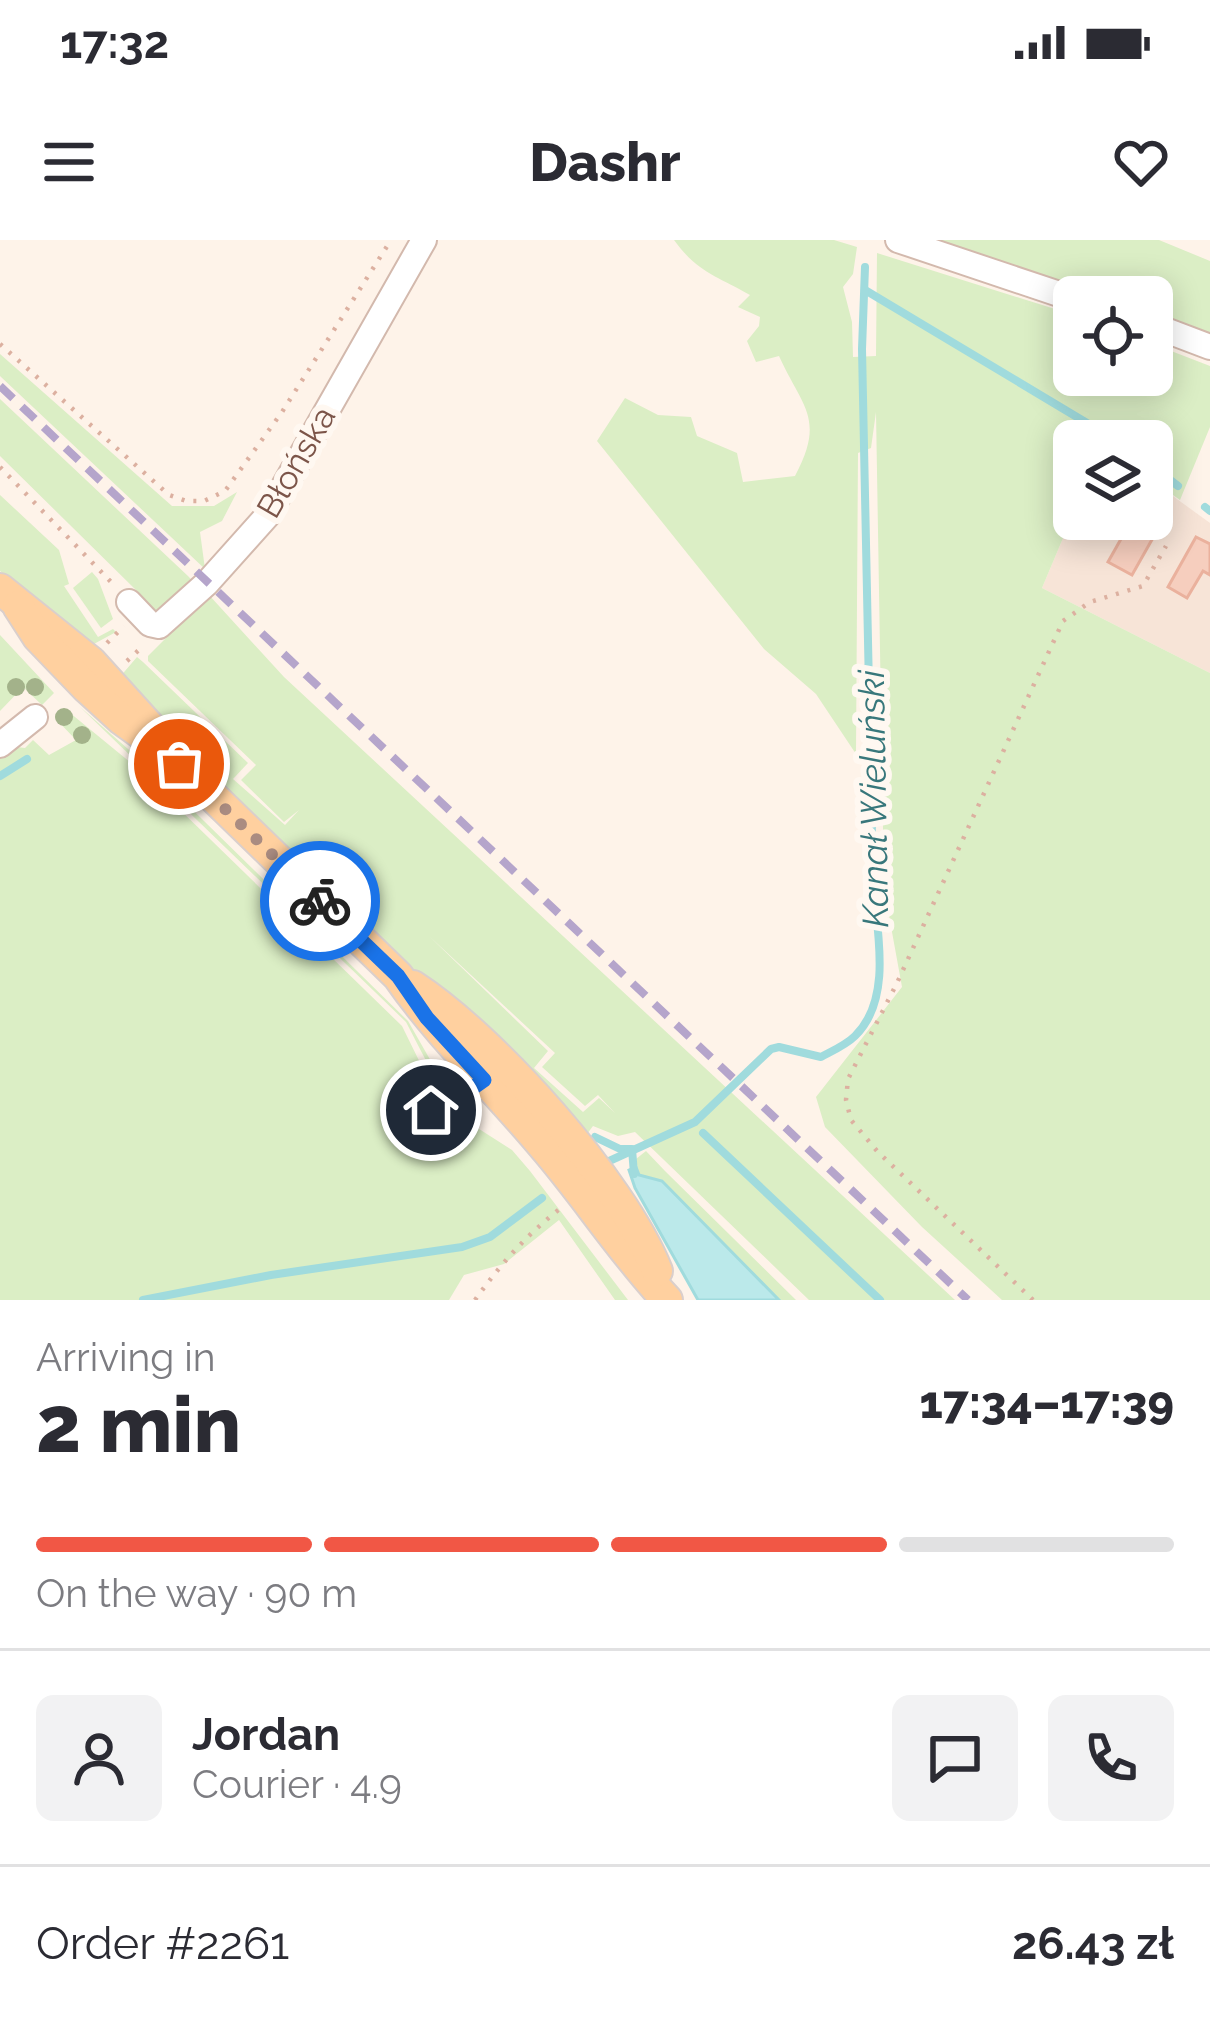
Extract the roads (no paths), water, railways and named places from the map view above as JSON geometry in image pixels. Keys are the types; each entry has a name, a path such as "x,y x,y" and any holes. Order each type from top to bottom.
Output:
{"main road":[{"path":"9,597 38,637 87,688 168,752 398,976 427,1018 493,1072 636,1267 668,1300"}],"street":[{"name":"Błońska","path":"120,602 159,626 258,529 424,240"},
{"path":"898,240 1053,292"},
{"path":"1173,333 1210,347"},
{"path":"0,746 35,716"},
{"path":"431,1110 460,1097 493,1072"}],"water":[{"path":"636,1167 639,1175 662,1181 779,1300 698,1300 635,1188 629,1170"}],"waterway":[{"name":"Kanał Wieluński","path":"607,1162 695,1122 771,1049 821,1057 843,1045 867,1021 874,1003 880,963 873,884 862,349 865,267"},
{"path":"865,290 1082,420"},
{"path":"1173,482 1178,486"},
{"path":"1205,507 1210,511"},
{"path":"0,776 27,759"},
{"path":"703,1133 880,1300"},
{"path":"595,1137 620,1149 632,1149 634,1174"},
{"name":"Kanał Wieluński","path":"143,1300 271,1275 462,1247 490,1237 542,1198"}],"railway":[{"path":"0,386 968,1300"}]}
